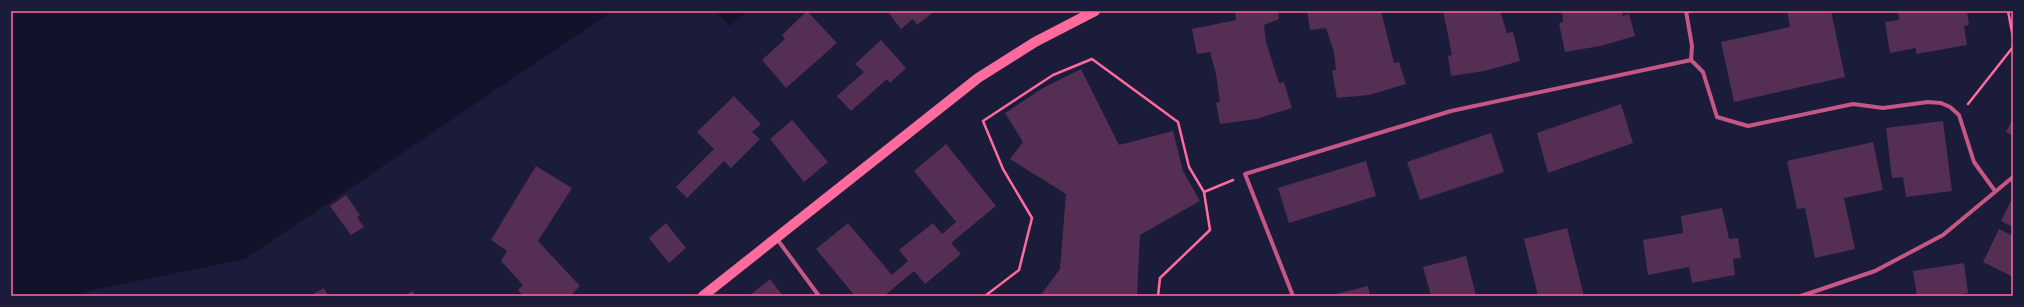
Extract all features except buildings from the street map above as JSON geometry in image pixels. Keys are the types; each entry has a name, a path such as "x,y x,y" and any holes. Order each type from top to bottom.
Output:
{"main road":[{"path":"703,296 777,239 978,78 1035,42 1095,11"}],"street":[{"path":"1686,12 1692,46 1691,60 1703,72 1717,117 1748,126 1853,104 1883,108 1928,102 1941,103 1950,107 1959,115 1974,162 1995,190"},
{"path":"1293,296 1245,174 1451,111 1691,60"},
{"path":"1801,296 1875,271 1951,230 1995,190 2013,176"},
{"path":"777,239 819,296"}],"lane":[{"path":"1686,12 1692,11"}],"path":[{"path":"2008,11 2013,37"},
{"path":"1959,115 2013,47"},
{"path":"985,296 1019,270 1032,218 1003,170 984,121 1053,75 1092,59 1178,122 1189,167 1204,192 1210,230 1160,278 1158,296"},
{"path":"1204,192 1245,174"}],"shaded area":[{"path":"11,11 613,11 245,259 93,290 73,296 11,296"},
{"path":"715,11 747,11 730,26"}]}
